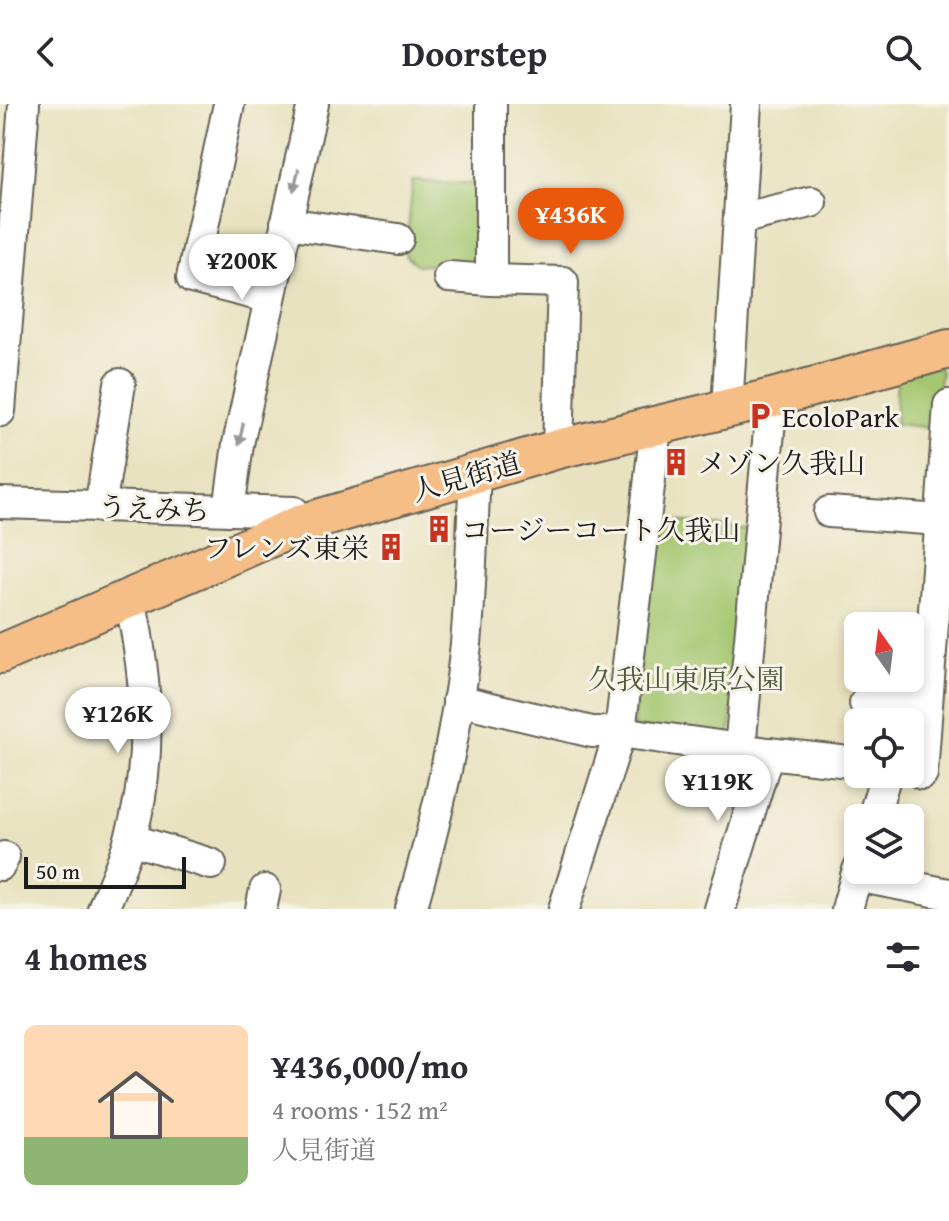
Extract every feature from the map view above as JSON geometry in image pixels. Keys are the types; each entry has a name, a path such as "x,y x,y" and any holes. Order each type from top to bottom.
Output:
{"main road":[{"name":"人見街道","path":"0,654 304,523 558,449 772,398 949,349"}],"street":[{"path":"0,411 24,104"},
{"path":"229,104 192,278 270,298"},
{"path":"229,510 238,444 313,104"},
{"path":"491,104 491,280"},
{"path":"727,408 746,104"},
{"path":"739,219 811,202"},
{"path":"286,223 398,239"},
{"path":"449,277 563,282 558,449"},
{"path":"100,507 120,384"},
{"path":"720,909 754,751 772,398"},
{"path":"924,621 940,520 949,405"},
{"path":"564,909 620,732 656,427"},
{"path":"411,909 448,761 458,700 466,643 475,473"},
{"name":"うえみち","path":"0,503 294,512 304,523"},
{"path":"829,512 940,520"},
{"path":"103,909 130,839 145,774 142,654 130,599"},
{"path":"924,687 927,775"},
{"path":"458,700 592,732 620,732 844,761"},
{"path":"865,703 926,708"},
{"path":"130,839 211,864"},
{"path":"847,909 854,884"},
{"path":"905,884 949,894"}],"green space":[{"path":"413,181 482,184 479,267 417,265 405,255"},
{"path":"936,364 941,372 932,428 895,424 897,375"},
{"name":"久我山東原公園","path":"651,519 756,529 729,738 633,727"}],"place":[{"name":"EcoloPark","path":"760,416"},
{"name":"メゾン久我山","path":"676,462"},
{"name":"コージーコート久我山","path":"439,529"},
{"name":"フレンズ東栄","path":"391,547"}]}
